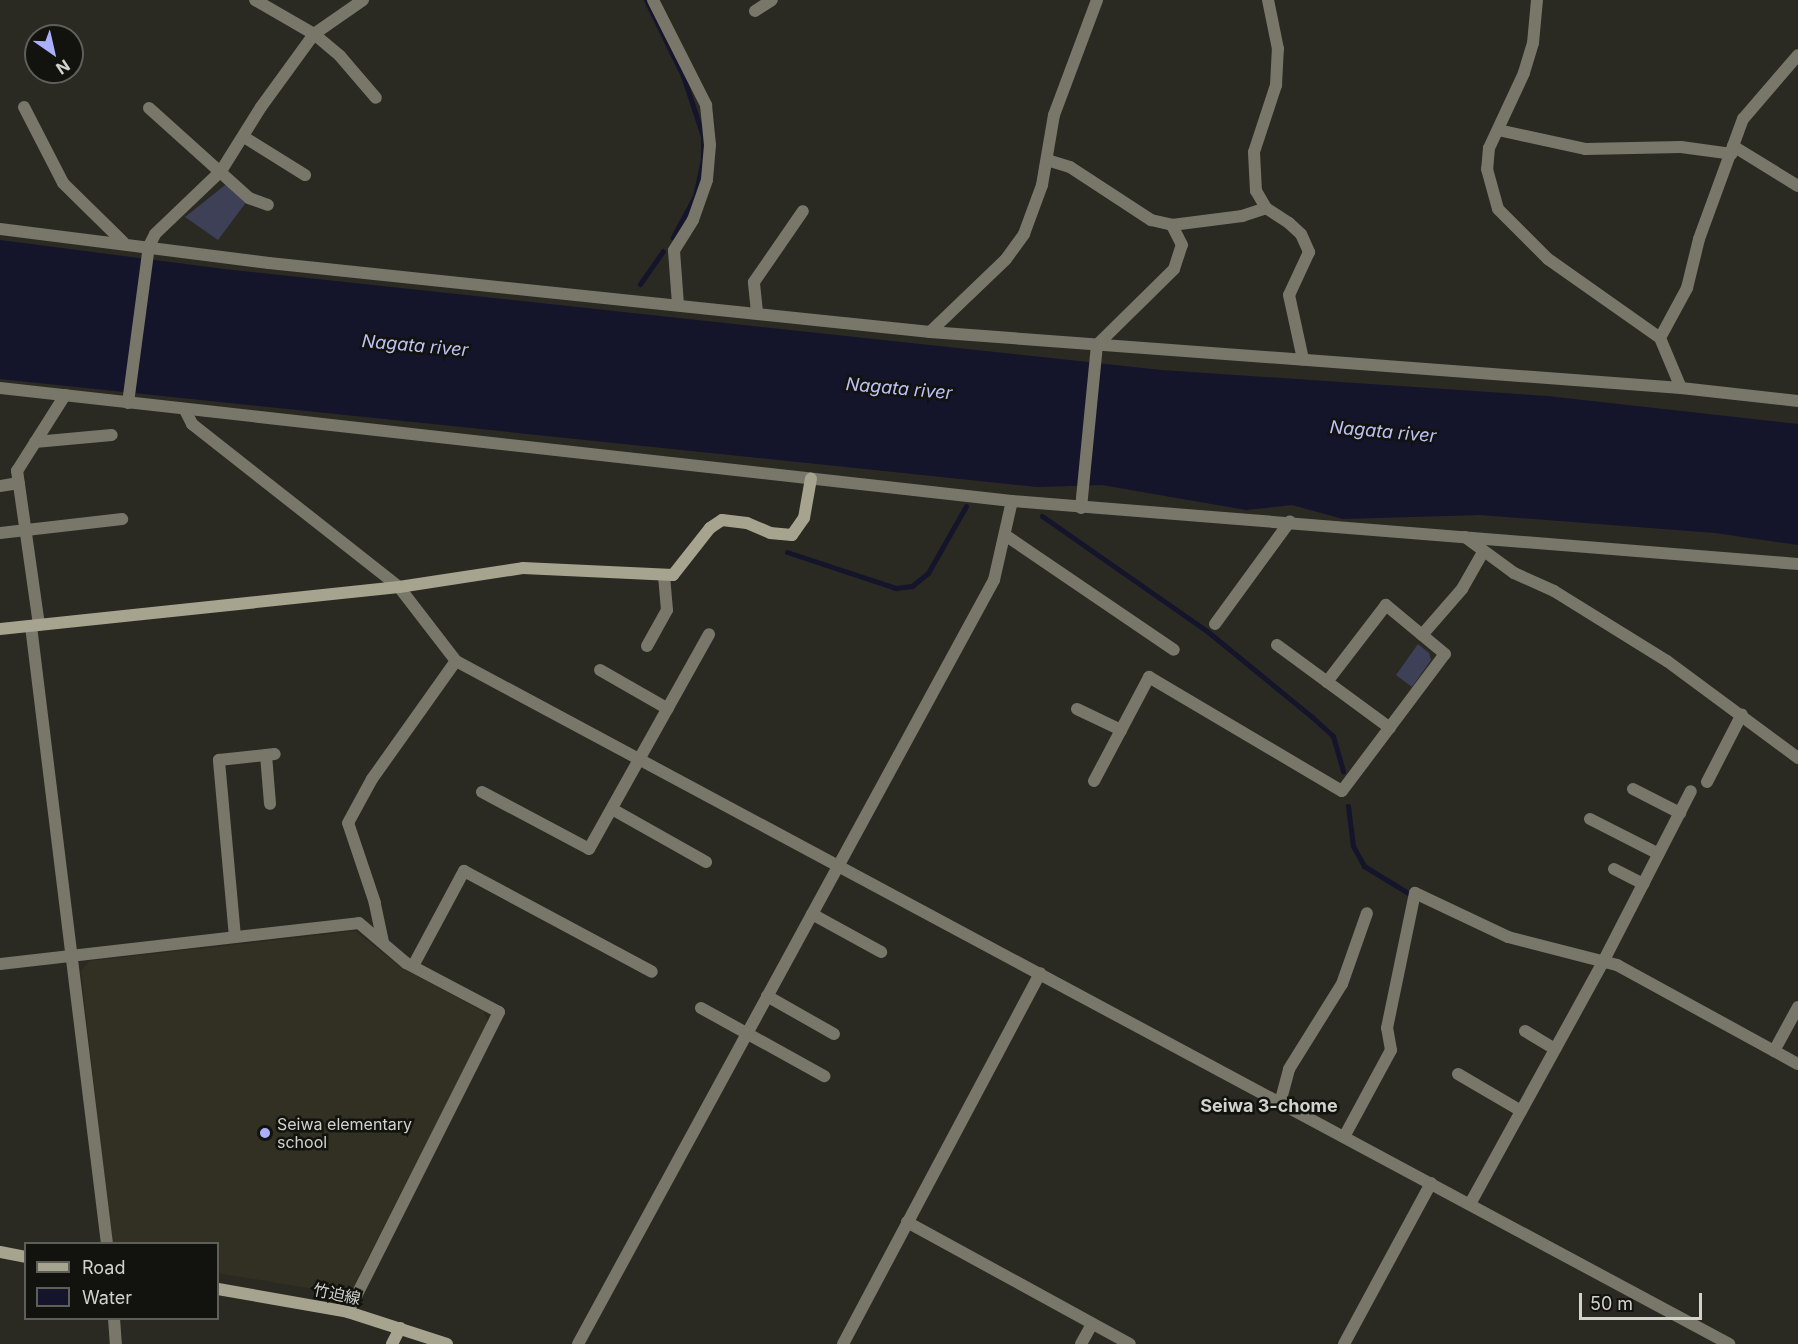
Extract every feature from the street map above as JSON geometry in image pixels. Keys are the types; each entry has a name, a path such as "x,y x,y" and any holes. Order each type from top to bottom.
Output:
{"street":[{"path":"255,0 314,34 340,56 376,98"},
{"path":"129,400 148,249 155,234 221,171 314,34 363,0"},
{"path":"653,0 706,105 710,145 707,180 693,220 674,251 678,304"},
{"path":"755,10 772,0"},
{"path":"930,332 1006,259 1024,234 1035,209 1047,160 1054,115 1097,0"},
{"path":"1268,0 1278,49 1276,85 1254,152 1256,191 1266,208 1289,223 1307,244 1309,252 1289,295 1303,359"},
{"path":"1537,0 1533,43 1524,73 1489,148 1487,169 1498,209 1511,227 1587,290 1660,338 1681,388"},
{"path":"1660,338 1687,288 1699,238 1743,119 1798,55"},
{"path":"24,107 63,183 123,242"},
{"path":"148,108 249,198 268,205"},
{"path":"1498,130 1585,149 1681,147 1732,150 1798,186"},
{"path":"244,137 305,175"},
{"path":"1047,160 1070,167 1150,220 1172,225 1189,220 1242,216 1266,208"},
{"path":"757,312 754,282 804,211"},
{"path":"1081,508 1097,345 1174,269 1182,245 1172,225"},
{"path":"0,229 123,242 148,249 464,284 757,312 930,332 1681,388 1798,401"},
{"path":"0,388 129,400 185,410 1081,508 1290,521 1798,564"},
{"path":"65,395 16,471 25,530 107,1242"},
{"path":"185,410 192,424 399,587 456,661 1730,1344"},
{"path":"35,442 112,435"},
{"path":"0,629 399,587 523,568 673,575 710,528 722,520 747,523 770,533 792,535 804,518 811,479"},
{"path":"0,486 19,483"},
{"path":"578,1344 994,580 1012,501"},
{"path":"0,533 122,519"},
{"path":"1215,624 1290,521"},
{"path":"1005,535 1174,650"},
{"path":"1465,537 1483,552 1667,661 1742,714 1798,758"},
{"path":"1422,635 1462,589 1483,552"},
{"path":"647,646 667,610 663,576"},
{"path":"1095,781 1149,677 1342,791 1445,654 1386,605 1327,682"},
{"path":"482,792 589,849 710,634"},
{"path":"1277,645 1390,728"},
{"path":"383,942 375,903 348,823 372,778 456,661"},
{"path":"600,670 668,709"},
{"path":"1077,709 1121,730"},
{"path":"1707,782 1742,714"},
{"path":"235,937 219,760 271,755 270,804"},
{"path":"1633,789 1680,813"},
{"path":"1470,1204 1603,962 1691,790"},
{"path":"612,808 706,862"},
{"path":"1590,819 1659,854"},
{"path":"1614,869 1643,884"},
{"path":"413,966 464,871 652,972"},
{"path":"1344,1137 1391,1050 1387,1028 1415,893 1508,937 1617,965 1798,1064"},
{"path":"1280,1102 1289,1069 1342,984 1367,913"},
{"path":"812,914 881,952"},
{"path":"0,964 359,922 413,966 500,1012 348,1312"},
{"path":"843,1344 1040,973"},
{"path":"767,996 834,1034"},
{"path":"1774,1051 1798,1007"},
{"path":"701,1008 824,1076"},
{"path":"1525,1031 1555,1049"},
{"path":"1458,1074 1521,1111"},
{"path":"1344,1344 1431,1183"},
{"path":"907,1222 1130,1344"},
{"path":"0,1252 24,1257"},
{"name":"竹迫線","path":"219,1289 348,1312 447,1344"},
{"path":"114,1320 116,1344"},
{"path":"1081,1344 1092,1324"},
{"path":"392,1344 400,1328"}],"shaded area":[{"path":"229,182 247,201 218,240 185,217"},
{"path":"1418,644 1429,653 1431,660 1412,687 1396,675"},
{"name":"Seiwa elementary school","path":"355,931 402,968 484,1012 488,1022 349,1295 219,1273 219,1242 112,1242 81,971 89,961"}],"water":[{"name":"Nagata river","path":"0,240 224,269 1161,370 1547,396 1798,424 1798,545 1715,533 1480,515 1343,519 1292,505 1246,510 1102,485 1037,487 0,379"}],"waterway":[{"path":"646,0 683,76 703,136 703,159 695,196 673,237"},
{"path":"640,284 663,251"},
{"path":"787,552 896,588 912,586 928,573 966,506"},
{"path":"1042,516 1207,631 1312,717 1333,736 1343,772"},
{"path":"1348,806 1353,846 1364,866 1408,893"}],"place":[{"name":"Seiwa elementary school","path":"265,1133"}],"district":[{"name":"Seiwa 3-chome","path":"1269,1106"}]}
